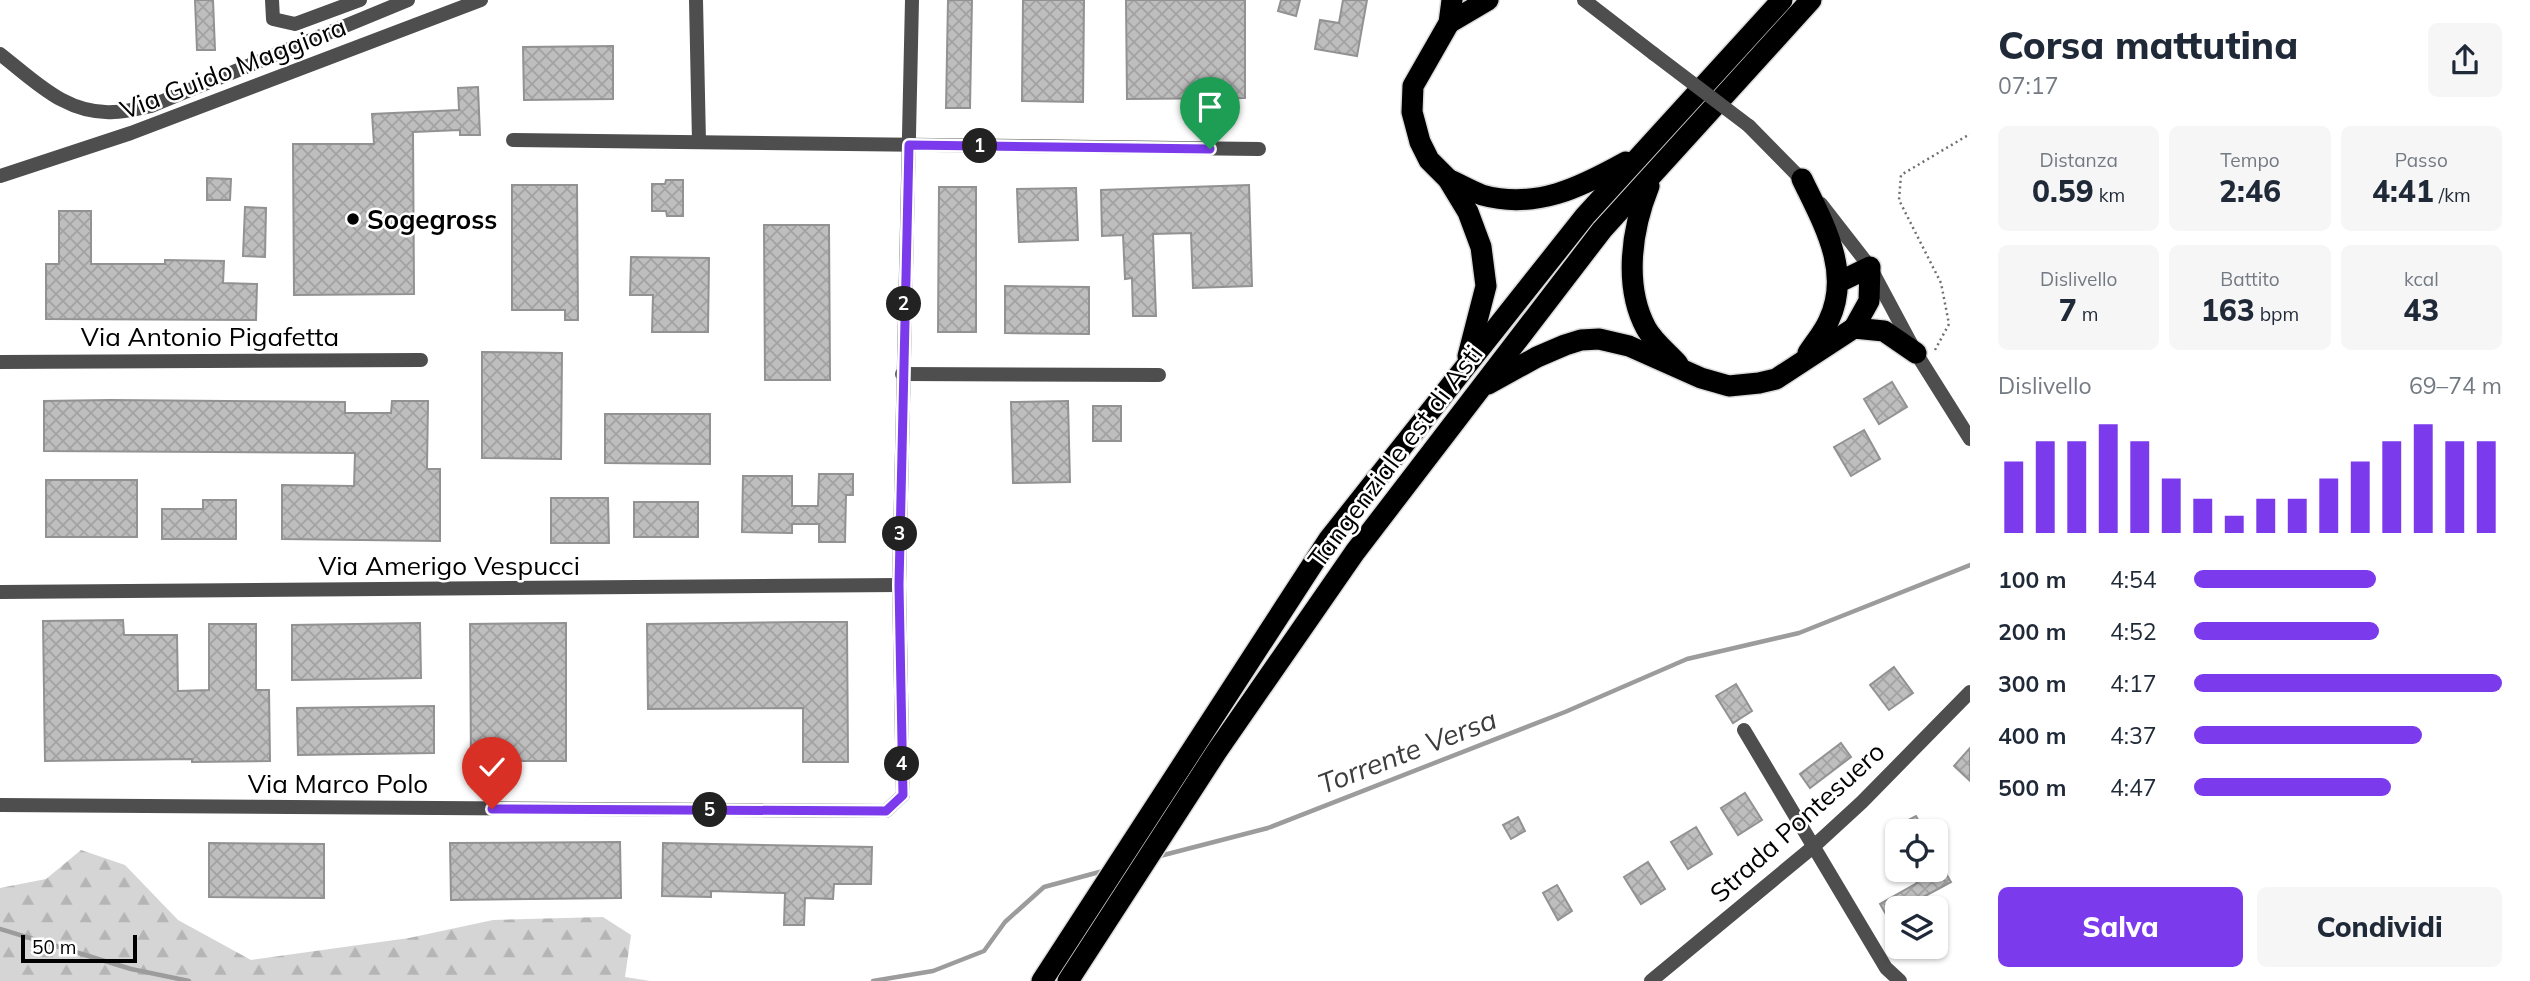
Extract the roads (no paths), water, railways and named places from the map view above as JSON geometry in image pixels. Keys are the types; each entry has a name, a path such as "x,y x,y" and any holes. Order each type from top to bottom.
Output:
{"highway":[{"path":"1452,0 1449,23 1413,86 1411,97 1420,142 1429,160 1448,179 1468,212 1481,247 1486,286 1464,368"},
{"path":"1449,23 1488,0"},
{"name":"Tangenziale est di Asti","path":"1068,981 1217,751 1355,552 1602,230 1811,0"},
{"name":"Tangenziale est di Asti","path":"1042,981 1329,539 1585,216 1780,2"},
{"path":"1448,179 1483,195 1526,200 1567,192 1643,152"},
{"path":"1656,171 1639,211 1632,264 1634,294 1646,328 1682,368"},
{"path":"1802,179 1831,239 1839,282 1829,320 1803,361"},
{"path":"1481,387 1537,357 1581,341 1614,341 1716,383 1739,386 1776,379 1854,328 1869,301 1871,267 1839,282"},
{"path":"1854,328 1884,331 1920,361"}],"street":[{"path":"272,0 273,19 295,24 360,0"},
{"path":"0,54 44,90 68,105 113,113 152,106 408,0"},
{"name":"Via Guido Maggiora","path":"0,176 131,133 481,0"},
{"path":"696,0 698,142"},
{"path":"899,585 912,0"},
{"path":"1584,0 1749,126 1802,179 1871,267 1920,361 1970,439"},
{"path":"513,140 1259,149"},
{"name":"Via Antonio Pigafetta","path":"0,362 421,360"},
{"path":"902,374 1159,375"},
{"name":"Via Amerigo Vespucci","path":"0,592 899,585"},
{"name":"Via Marco Polo","path":"0,805 886,811 903,795 899,585"},
{"name":"Strada Pontesuero","path":"1651,981 1813,847 1862,802 1970,692"},
{"path":"1744,730 1886,968 1900,981"}],"waterway":[{"name":"Torrente Versa","path":"1156,857 1268,828 1565,712 1687,659 1799,633 1970,565"},
{"name":"Torrente Versa","path":"873,981 933,971 984,951 1005,922 1044,887 1103,871"},
{"name":"Torrente Versa","path":"0,929 131,969 189,981"}],"place":[{"name":"Sogegross","path":"353,219"}]}
